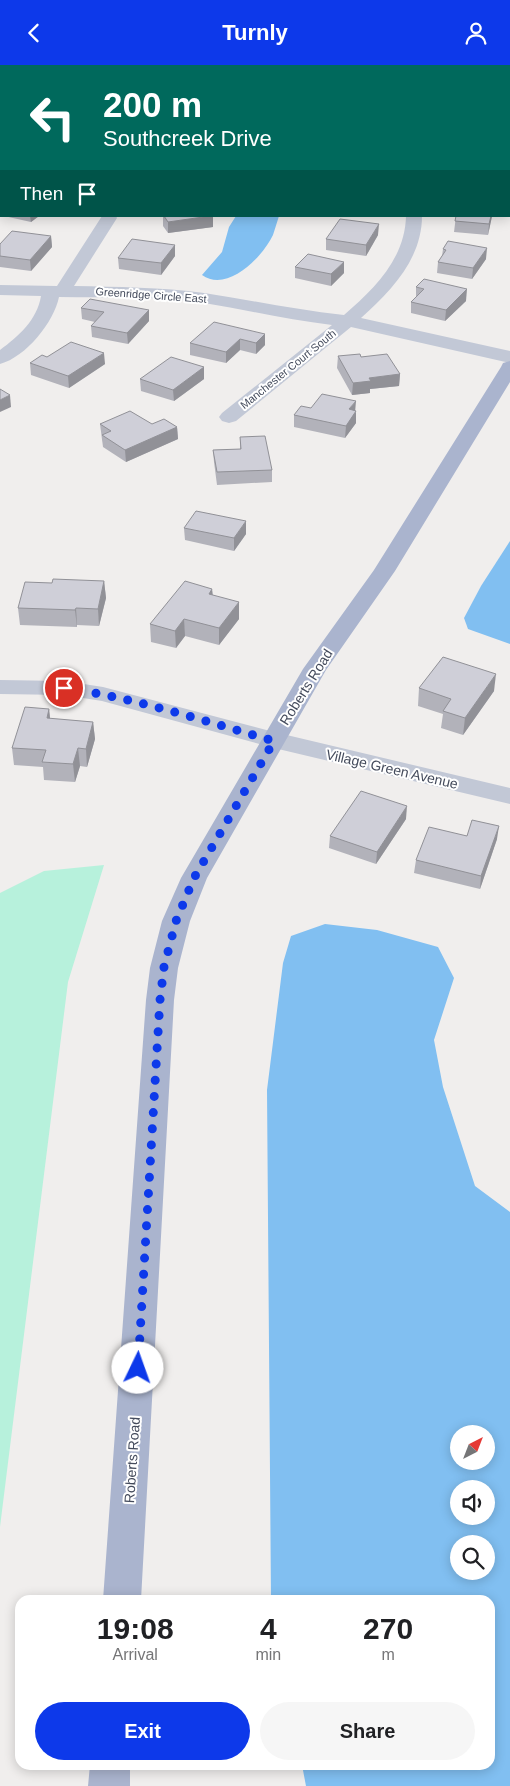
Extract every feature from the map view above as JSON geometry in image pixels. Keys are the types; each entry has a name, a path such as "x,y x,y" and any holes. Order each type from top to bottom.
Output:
{"main road":[{"name":"Roberts Road","path":"122,1595 160,1000 164,967 176,921 194,878 315,669 384,571 510,366"},
{"path":"109,1786 110,1770"}],"street":[{"name":"Manchester Court South","path":"229,417 333,334 393,275 406,254 412,239 414,217"},
{"path":"0,358 25,338 39,323 57,291 70,277 109,218"},
{"name":"Greenridge Circle East","path":"0,290 167,295 239,304 300,317 348,321 510,366"},
{"name":"Greenridge Circle East","path":"300,317 333,334 510,366"},
{"name":"Village Green Avenue","path":"0,687 64,688 103,694 274,741 510,796"}],"green space":[{"path":"104,865 68,982 0,1527 0,893 44,871"}],"water":[{"path":"235,217 279,217 268,244 252,263 243,270 222,280 202,275 222,252 229,227"},
{"path":"510,541 510,644 468,629 464,618 481,586"},
{"path":"325,924 377,930 438,947 454,978 434,1040 443,1087 475,1186 510,1212 510,1786 306,1786 303,1770 495,1770 495,1595 271,1595 267,1090 283,963 291,936"}],"building":[{"path":"165,217 203,217 168,222"},
{"path":"456,217 491,217 489,224 455,221"},
{"path":"340,219 379,224 366,245 326,239"},
{"path":"12,231 51,236 30,260 0,256 0,244"},
{"path":"132,239 175,245 161,263 118,258"},
{"path":"448,241 487,248 473,268 438,262 446,250 443,249"},
{"path":"308,254 344,262 331,274 295,267"},
{"path":"424,279 467,289 446,310 411,302 424,289 416,287"},
{"path":"90,299 149,310 127,333 91,326 104,312 81,308"},
{"path":"214,322 265,334 256,343 240,339 226,352 190,343"},
{"path":"71,342 104,353 68,376 30,363 42,355 47,357"},
{"path":"360,354 361,357 387,354 400,374 369,378 371,381 353,383 338,356"},
{"path":"171,357 204,367 173,390 140,379"},
{"path":"0,389 10,395 0,400"},
{"path":"322,394 356,401 349,409 356,411 346,426 294,415 301,406 311,408"},
{"path":"130,411 152,424 164,419 177,427 125,450 102,435 111,431 100,424"},
{"path":"265,436 272,470 217,472 213,450 241,449 240,437"},
{"path":"196,511 246,521 234,538 184,528"},
{"path":"53,579 104,581 98,609 18,608 25,582 52,583"},
{"path":"185,581 212,589 209,594 239,602 219,628 184,619 175,631 150,624"},
{"path":"443,657 496,674 465,718 443,711 451,699 419,688"},
{"path":"25,707 49,709 47,718 93,722 86,749 78,748 73,764 42,762 46,750 12,748"},
{"path":"361,791 407,806 377,852 330,836"},
{"path":"472,820 499,826 481,876 416,860 429,827 467,836"}],"route":[{"path":"64,688 103,694 152,706 274,741 194,878 176,921 164,967 160,1000 138,1368"}]}
